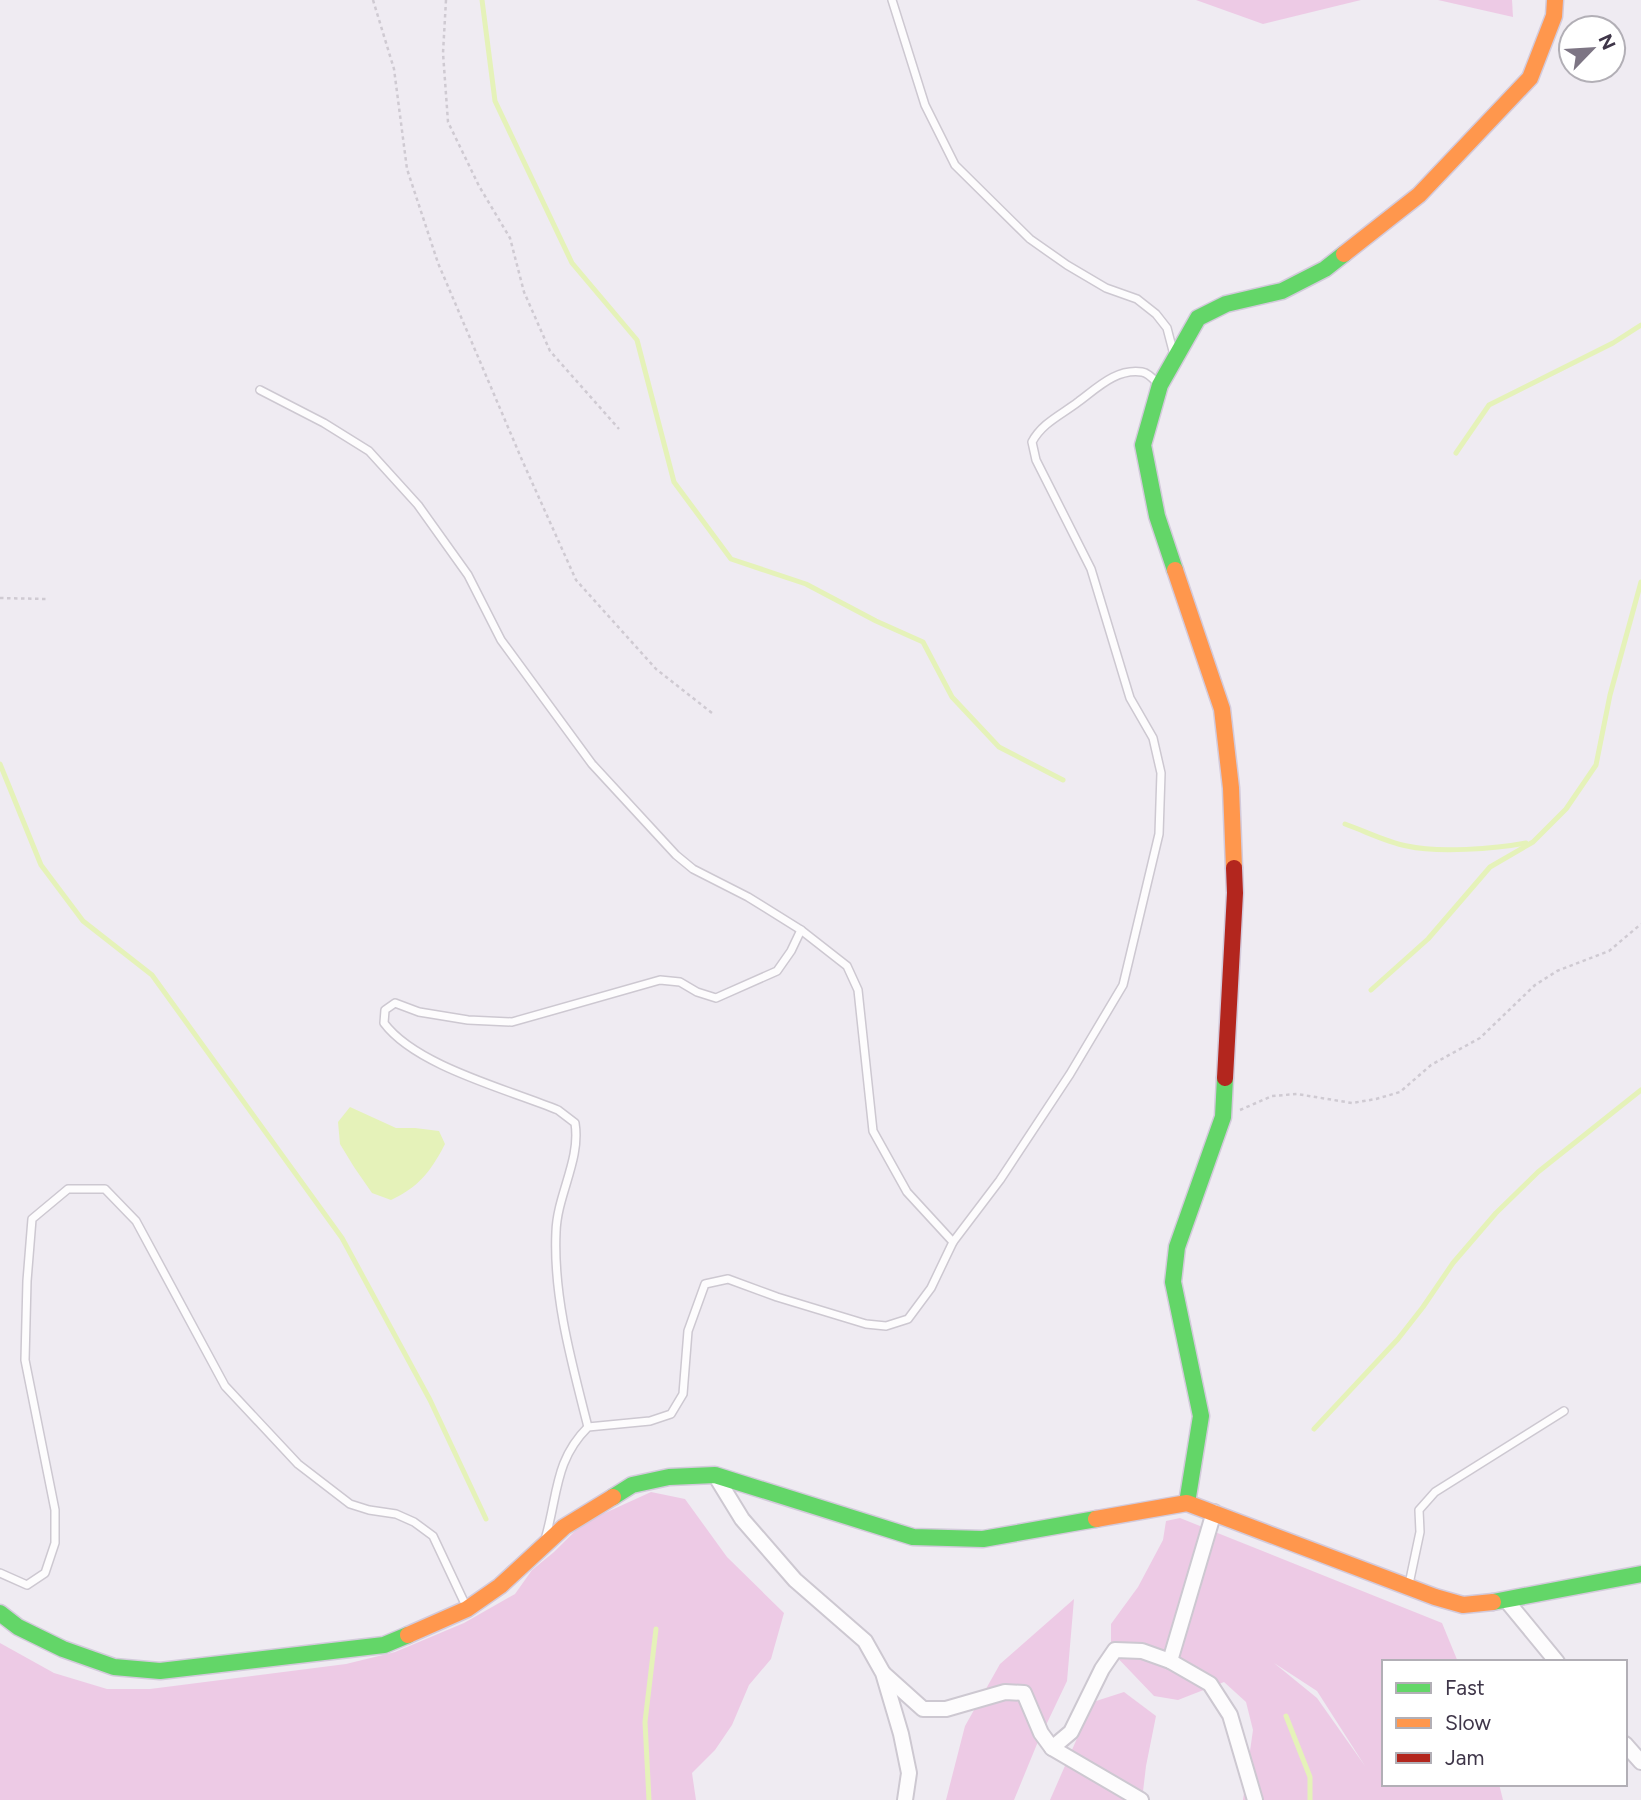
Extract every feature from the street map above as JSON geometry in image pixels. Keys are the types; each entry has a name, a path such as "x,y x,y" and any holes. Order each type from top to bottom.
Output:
{"street":[{"path":"1187,1503 1200,1416 1173,1282 1177,1247 1223,1117 1235,893 1231,788 1222,709 1157,516 1143,446 1160,385 1174,356 1198,318 1226,304 1282,291 1325,269 1419,194 1530,78 1554,16 1555,0"},
{"path":"715,1475 742,1519 794,1580 864,1641 883,1673 909,1773 905,1800"},
{"path":"0,1613 18,1627 64,1649 114,1667 160,1671 384,1645 467,1609 500,1586 564,1527 632,1485 669,1477 715,1475 913,1537 983,1539 1187,1503 1462,1605 1484,1604 1641,1574"},
{"path":"1170,1661 1214,1512"},
{"path":"1506,1600 1556,1660"},
{"path":"1052,1748 1071,1732 1102,1669 1115,1650 1142,1651 1170,1661 1210,1684 1230,1715 1255,1800"},
{"path":"883,1673 923,1709 946,1709 1005,1692 1024,1693 1041,1732 1052,1748 1142,1800"},
{"path":"1627,1746 1641,1762"}],"lane":[{"path":"892,0 925,105 955,164 1030,239 1067,265 1107,288 1137,299 1156,314 1167,328 1174,356"},
{"path":"544,1544 555,1505 560,1469 574,1441 588,1427 650,1421 671,1414 683,1394 688,1331 705,1284 728,1279 866,1324 886,1326 908,1319 930,1288 953,1242 1000,1180 1063,1085 1123,985 1159,834 1161,773 1153,738 1130,698 1091,569 1036,460 1032,442 1039,429 1080,401 1095,387 1115,376 1145,372 1160,385"},
{"path":"260,390 324,423 369,451 418,505 468,575 501,640 592,764 676,855 693,869 748,897 801,930 847,966 858,990 873,1131 907,1192 953,1242"},
{"path":"588,1427 556,1282 556,1229 578,1139 575,1123 558,1110 431,1060 395,1038 384,1023 385,1010 395,1003 419,1012 468,1020 512,1021 660,980 680,982 697,992 716,998 777,971 801,930"},
{"path":"0,1573 27,1585 45,1573 55,1543 55,1510 25,1360 32,1219 68,1189 105,1189 136,1221 225,1386 298,1464 351,1504 396,1514 414,1522 433,1536 467,1609"},
{"path":"1408,1586 1420,1532 1419,1510 1435,1492 1564,1411"}],"path":[{"path":"373,0 394,69 407,169 438,263 576,580 656,669 712,713"},
{"path":"446,0 443,53 448,122 479,186 510,238 524,292 550,351 619,429"},
{"path":"0,598 46,599"},
{"path":"1223,1117 1272,1096 1297,1094 1352,1103 1400,1092 1432,1065 1480,1038 1535,985 1557,971 1609,951 1641,924"}],"shaded area":[{"path":"1196,0 1361,0 1263,24"},
{"path":"1438,0 1512,0 1513,17"},
{"path":"350,1107 396,1128 439,1131 445,1144 435,1162 417,1184 391,1200 372,1193 340,1144 338,1122"},
{"path":"651,1492 685,1499 727,1557 784,1613 771,1659 749,1685 732,1725 715,1750 692,1773 696,1800 0,1800 0,1643 54,1673 107,1689 150,1689 346,1664 395,1652 464,1623 515,1594 532,1570 583,1523"},
{"path":"1180,1518 1442,1623 1457,1660 1382,1660 1382,1786 1500,1786 1503,1800 1243,1800 1253,1730 1246,1702 1224,1682 1178,1700 1154,1696 1111,1651 1111,1624 1138,1587 1163,1540 1166,1521","holes":["1274,1663 1317,1691 1365,1766 1317,1698"]},
{"path":"1074,1599 1067,1681 1014,1800 946,1800 965,1726 1000,1664"},
{"path":"1124,1692 1156,1716 1142,1800 1050,1800 1093,1702"}],"waterway":[{"path":"482,0 495,101 572,263 637,340 674,482 731,559 806,584 923,642 952,697 999,747 1063,780"},
{"path":"1456,453 1489,405 1613,343 1641,325"},
{"path":"1371,990 1428,939 1490,867 1533,842 1566,809 1596,765 1610,695 1641,582"},
{"path":"0,764 41,865 83,921 152,975 342,1238 430,1400 486,1519"},
{"path":"1345,824 1391,842 1419,848 1466,849 1526,843"},
{"path":"1314,1429 1398,1339 1453,1263 1496,1213 1538,1172 1641,1090"},
{"path":"649,1800 645,1722 656,1629"},
{"path":"1286,1716 1310,1777 1310,1800"}],"traffic: fast":[{"path":"1175,570 1157,516 1143,445 1160,385 1198,318 1226,304 1282,291 1325,269 1344,254"},
{"path":"1187,1503 1201,1416 1173,1282 1177,1247 1223,1117 1225,1078"},
{"path":"613,1497 632,1485 669,1477 715,1475 913,1537 983,1539 1096,1519"},
{"path":"1493,1602 1641,1574"},
{"path":"0,1613 18,1627 63,1649 114,1667 160,1671 384,1645 408,1635"}],"traffic: slow":[{"path":"1344,254 1419,195 1530,78 1554,16 1555,0"},
{"path":"1175,570 1222,709 1231,788 1234,868"},
{"path":"408,1635 467,1609 500,1586 564,1527 613,1497"},
{"path":"1096,1519 1187,1503 1435,1597 1463,1605 1493,1602"}],"traffic: jam":[{"path":"1225,1078 1234,868"}]}
